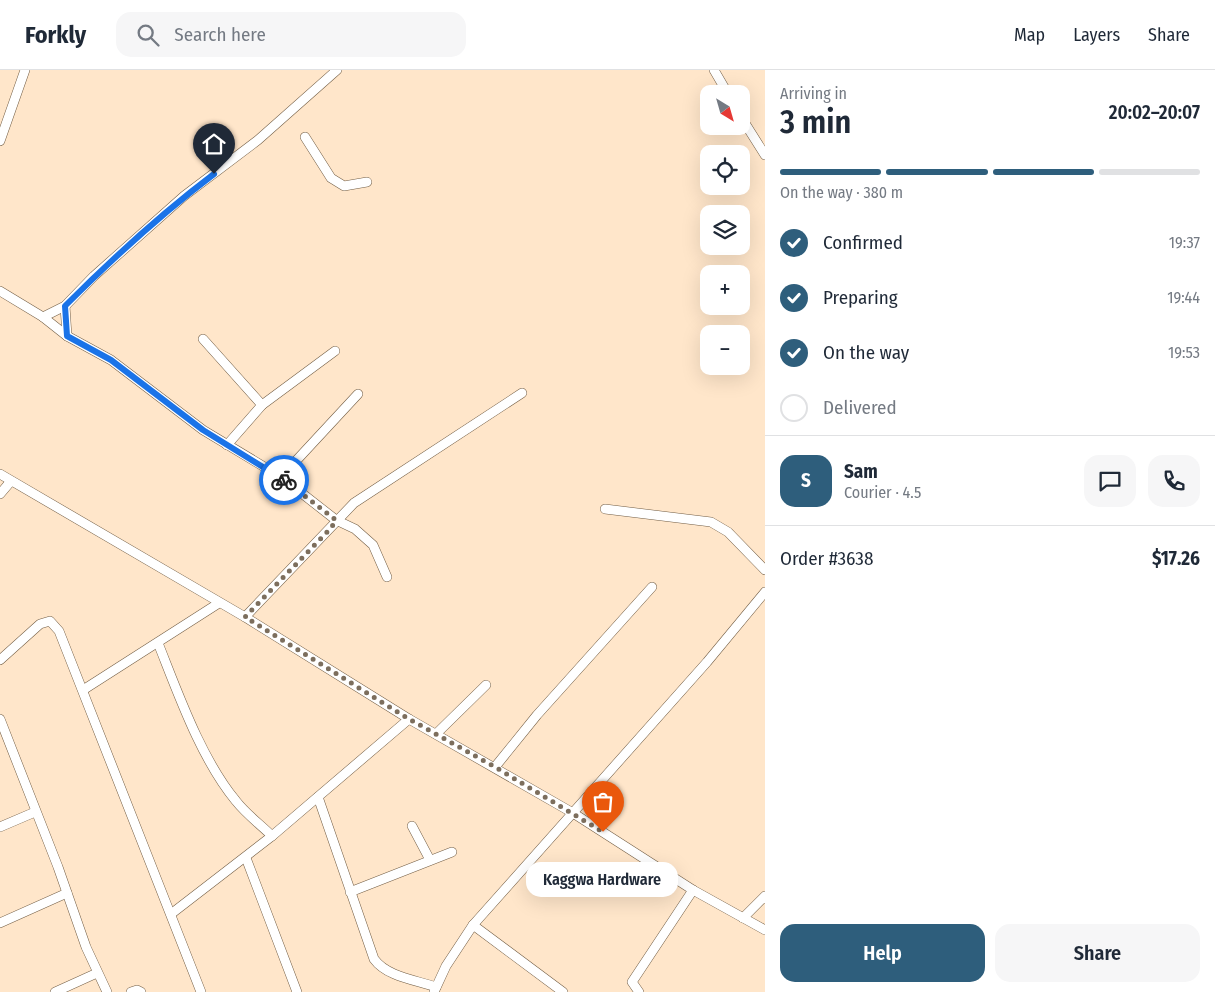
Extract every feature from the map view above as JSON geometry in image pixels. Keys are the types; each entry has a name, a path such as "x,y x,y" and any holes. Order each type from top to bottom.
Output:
{"street":[{"path":"0,141 25,70"},
{"path":"43,317 65,306 94,276 184,196 258,140 337,70"},
{"path":"714,70 723,85"},
{"path":"750,132 765,155"},
{"path":"305,137 331,178 344,186 367,182"},
{"path":"0,291 43,317 67,336 111,360 189,420 281,477 336,520 356,529 373,544 387,577"},
{"path":"65,306 67,336"},
{"path":"203,339 262,405"},
{"path":"227,445 262,405 335,351"},
{"path":"245,617 354,503 522,393"},
{"path":"281,477 358,394"},
{"path":"0,474 245,617 409,719 572,813 693,890 765,930"},
{"path":"0,494 11,481"},
{"path":"605,510 711,522 728,532 765,570"},
{"path":"495,767 536,715 652,587"},
{"path":"318,797 368,944 380,968 435,990 446,966 473,925 707,662 765,592"},
{"path":"84,690 219,603"},
{"path":"0,660 40,624 50,621 60,631 84,690 109,762 201,992"},
{"path":"158,642 195,733 210,761 236,802 272,836"},
{"path":"436,734 486,685"},
{"path":"0,719 97,973 107,992"},
{"path":"171,914 246,858 409,719"},
{"path":"0,827 35,812"},
{"path":"412,826 430,860"},
{"path":"350,892 452,852"},
{"path":"246,858 297,992"},
{"path":"639,992 632,982 693,890"},
{"path":"0,923 67,893"},
{"path":"743,918 765,896"},
{"path":"473,925 563,992"},
{"path":"55,992 97,973"},
{"path":"130,992 137,990 141,992"}],"way so far":[{"path":"284,480 336,520 331,528 245,617 409,719 495,767 603,832"}],"place":[{"name":"Kaggwa Hardware","path":"603,832"}],"route":[{"path":"214,174 184,196 94,276 65,306 64,316 67,336 111,360 203,430 284,480"}]}
